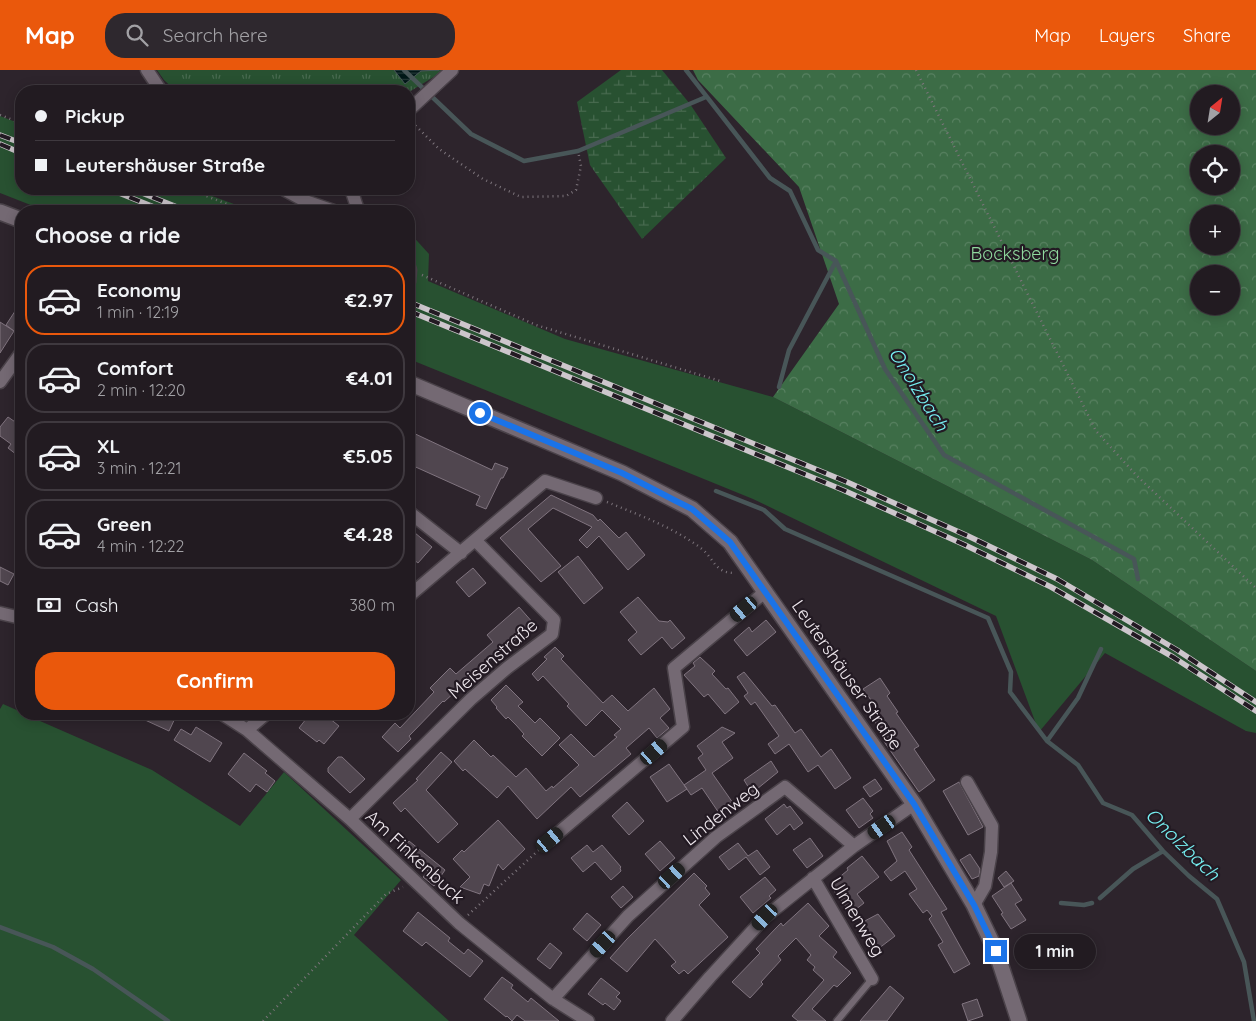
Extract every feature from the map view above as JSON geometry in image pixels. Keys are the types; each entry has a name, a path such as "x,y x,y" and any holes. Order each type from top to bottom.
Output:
{"main road":[{"path":"0,212 15,218"},
{"name":"Leutershäuser Straße","path":"415,386 622,473 692,509 730,542 914,804 974,905 996,951 1019,1021"}],"street":[{"path":"147,70 158,85"},
{"path":"415,107 452,70"},
{"path":"294,195 317,205"},
{"path":"0,382 15,361"},
{"path":"415,591 545,481 596,498"},
{"path":"415,517 461,553"},
{"name":"Meisenstraße","path":"350,819 471,700 507,668 552,634 554,620 476,540"},
{"path":"550,840 683,727 674,668 766,591"},
{"path":"0,613 15,617"},
{"name":"Am Finkenbuck","path":"231,720 246,730 350,819 459,923 553,999 588,1021"},
{"path":"246,730 258,720"},
{"path":"967,782 992,826 991,852 984,886 974,905"},
{"name":"Lindenweg","path":"553,999 628,916 716,837 784,786 854,846"},
{"path":"672,1021 765,917 854,846 914,804"},
{"name":"Ulmenweg","path":"813,878 872,979"}],"lane":[{"name":"Ulmenweg","path":"837,1021 872,979"}],"path":[{"path":"916,70 1096,431 1138,476 1256,588"},
{"path":"0,115 15,121"},
{"path":"415,118 446,154 483,179 520,197 566,196 576,190 581,166 578,151"},
{"path":"204,195 229,205"},
{"path":"415,275 536,325 720,381"},
{"path":"596,498 657,522 703,550 720,570 734,574 748,567"},
{"path":"459,923 550,840"},
{"path":"263,1021 386,894 415,882"}],"green space":[{"path":"157,70 445,70 415,88 415,85 169,85"},
{"path":"621,70 662,70 690,104 726,158 642,239 590,165 577,102"},
{"name":"Bocksberg","path":"693,70 1256,70 1256,671 1092,560 773,397 839,304 799,187 698,80"},
{"path":"0,116 15,122 15,195 209,195 237,205 31,205 0,193"},
{"path":"415,239 429,254 428,281 565,339 773,397 1092,560 1256,671 1256,733 1246,731 1105,653 1039,732 996,616 753,499 415,361"},
{"path":"3,704 15,709 15,720 38,720 152,770 240,826 284,772 401,880 354,935 449,1021 0,1021 0,709"}],"shaded area":[{"path":"394,70 439,70 421,71 405,84"}],"building":[{"path":"15,311 15,331 6,325"},
{"path":"0,322 14,331 0,353"},
{"path":"8,417 15,422 15,453 8,448 11,444 0,436 0,427"},
{"path":"415,434 492,470 495,463 508,468 486,509 476,505 480,496 415,467"},
{"path":"551,495 593,515 598,521 600,519 619,538 626,532 645,555 628,570 599,536 587,548 579,540 592,527 553,508 528,529 561,566 541,582 500,538"},
{"path":"415,533 432,547 418,563 415,561"},
{"path":"578,556 603,588 584,604 558,572"},
{"path":"0,567 14,574 8,585 0,581"},
{"path":"473,568 486,583 469,597 456,582"},
{"path":"638,597 659,621 668,622 670,620 685,638 672,649 662,637 641,655 628,640 637,632 620,612"},
{"path":"519,607 534,624 443,701 409,736 411,739 398,752 382,737 395,723 400,728 408,720 415,720 415,712 434,692 430,688 450,668 456,674 493,642 487,635"},
{"path":"766,620 776,632 747,656 734,640 749,627 752,632"},
{"path":"555,647 564,656 561,659 603,703 612,695 628,711 654,688 670,709 660,718 669,728 657,738 649,728 626,748 631,754 580,797 571,787 537,819 508,786 497,798 465,769 463,771 454,761 474,740 491,757 493,755 516,777 526,768 546,791 552,786 553,788 579,765 559,745 571,734 594,757 617,737 614,735 621,729 602,710 586,726 543,676 538,681 532,674 547,659 544,657"},
{"path":"700,657 715,671 712,674 726,689 728,688 739,702 725,714 708,694 704,697 684,675 695,666 693,663"},
{"path":"744,672 772,706 775,705 795,733 801,729 821,757 831,749 851,778 835,789 818,765 808,772 789,744 775,754 768,744 779,736 755,702 751,705 744,696 748,693 737,677"},
{"path":"880,678 890,693 887,696 898,712 896,713 919,746 914,749 935,780 919,792 883,740 886,738 871,716 879,711 863,689"},
{"path":"506,685 523,702 518,706 535,723 540,718 560,738 542,756 522,736 524,734 516,725 508,717 506,719 491,700"},
{"path":"145,720 174,720 169,731"},
{"path":"305,720 332,720 339,726 324,744 319,740 317,742 299,728"},
{"path":"196,727 222,743 210,762 174,740 181,729 191,735"},
{"path":"722,727 735,733 722,742 733,758 712,773 733,803 719,813 702,788 691,795 684,785 706,770 698,758 703,754 697,746"},
{"path":"441,752 452,762 426,790 458,824 438,843 405,808 401,812 393,803 418,780 416,779"},
{"path":"244,753 267,771 265,773 275,781 267,792 256,784 250,792 228,774"},
{"path":"338,757 342,757 365,779 350,793 328,772 328,768"},
{"path":"771,761 778,772 752,793 744,780"},
{"path":"669,764 687,789 667,802 650,777"},
{"path":"875,779 882,789 870,797 863,787"},
{"path":"959,782 983,827 968,835 943,791"},
{"path":"863,798 873,811 870,814 873,818 859,828 846,810"},
{"path":"627,802 644,821 629,835 612,816"},
{"path":"784,804 787,808 790,806 803,823 794,830 790,824 777,835 765,819"},
{"path":"498,820 525,849 503,870 498,864 489,886 484,884 480,894 460,887 470,877 453,859 462,850 464,852"},
{"path":"902,832 912,847 909,850 947,909 941,912 970,964 954,973 938,945 943,942 929,919 932,916 927,910 923,913 909,894 917,889 905,871 891,881 884,872 897,861 887,841"},
{"path":"810,838 823,856 807,868 793,850"},
{"path":"409,841 445,870 434,886 423,877 428,871 402,850"},
{"path":"660,841 675,858 660,871 645,854"},
{"path":"738,843 748,856 757,850 770,867 760,875 746,857 729,870 719,857"},
{"path":"587,845 593,852 602,845 621,867 621,871 611,880 595,862 583,872 571,858"},
{"path":"970,854 980,869 979,876 972,879 960,860"},
{"path":"862,856 879,877 857,894 864,903 851,913 831,887 848,870 847,868"},
{"path":"1006,871 1014,881 1004,887 998,878"},
{"path":"694,873 707,886 705,888 710,894 699,905 728,937 688,974 684,970 679,974 671,966 676,962 655,939 627,972 610,958"},
{"path":"765,877 776,890 769,896 771,898 753,913 740,897"},
{"path":"1011,883 1022,900 1015,904 1026,920 1011,929 992,896"},
{"path":"623,886 633,897 621,908 611,897"},
{"path":"808,903 829,926 819,936 837,952 833,957 851,973 837,987 834,985 812,1009 826,1021 798,1021 792,1016 824,980 813,970 815,967 807,960 811,955 796,938 778,956 781,960 761,982 763,984 750,998 732,982 760,953 756,949 776,928 781,923 783,926"},
{"path":"418,912 450,938 448,941 464,954 468,949 483,961 470,977 426,942 422,946 403,931"},
{"path":"587,913 601,925 587,941 573,929"},
{"path":"878,914 895,936 878,949 859,924"},
{"path":"550,943 562,953 550,969 537,959"},
{"path":"502,977 513,985 511,988 528,1002 531,998 559,1021 525,1021 517,1015 512,1021 506,1017 484,999"},
{"path":"601,978 620,993 616,997 621,1001 614,1010 605,1003 603,1005 588,994"},
{"path":"890,986 904,998 887,1021 860,1021"},
{"path":"977,999 983,1016 968,1021 962,1004"}],"waterway":[{"name":"Onolzbach","path":"404,70 471,134 524,161 578,151 706,97"},
{"name":"Onolzbach","path":"686,70 770,178 790,191 818,250 836,261 885,369 944,455 1134,559 1138,579"},
{"path":"779,387 789,350 836,261"},
{"path":"716,491 764,510 785,529 988,618 1011,672 1010,692 1047,741"},
{"name":"Onolzbach","path":"1101,649 1078,698 1047,741 1078,765 1103,803 1132,815 1163,851 1217,899 1244,962 1254,1021"},
{"path":"1100,898 1133,869 1163,851"},
{"path":"1061,903 1084,905 1092,903"},
{"path":"0,927 53,947 93,969 168,1021"}],"railway":[{"path":"0,135 15,141"},
{"path":"0,144 15,150"},
{"path":"124,195 149,205"},
{"path":"147,195 172,205"},
{"path":"415,304 847,482 968,536 1057,579 1177,650 1256,702"},
{"path":"415,313 843,490 965,545 1051,587 1173,657 1256,711"}],"route":[{"path":"480,413 622,473 692,509 730,542 914,804 974,905 996,951"}]}
